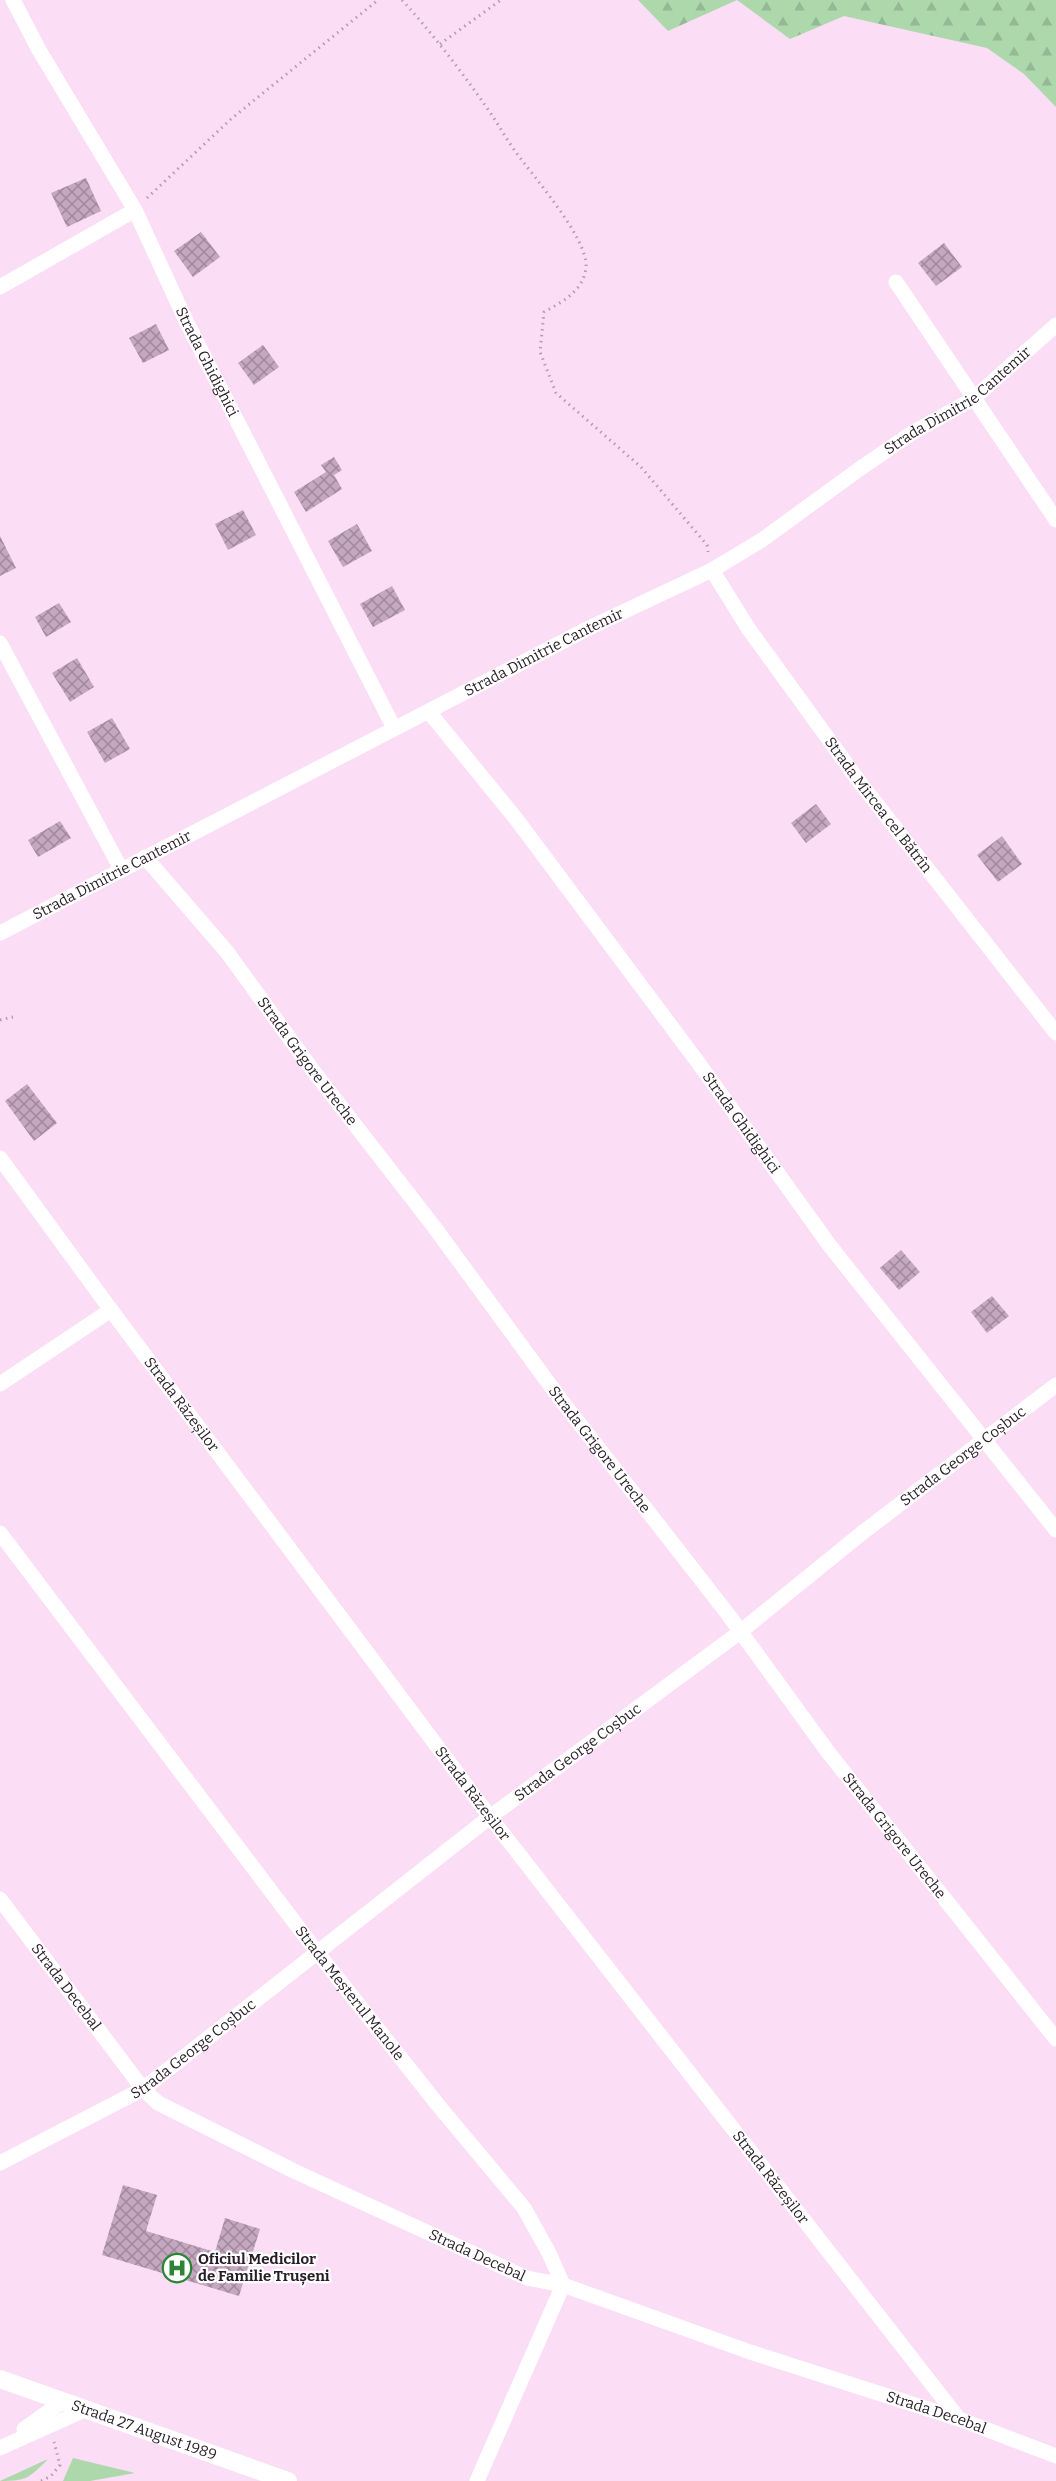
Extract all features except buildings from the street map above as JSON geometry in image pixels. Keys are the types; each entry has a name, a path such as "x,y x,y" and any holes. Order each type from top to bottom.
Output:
{"street":[{"name":"Strada Ghidighici","path":"14,0 39,50 135,210 187,323 393,728"},
{"path":"0,287 135,210"},
{"path":"896,282 1056,519"},
{"name":"Strada Dimitrie Cantemir","path":"0,933 588,628 712,570 762,540 912,433 973,399 1056,325"},
{"name":"Strada Mircea cel Bătrîn","path":"712,570 748,628 861,784 1056,1033"},
{"path":"0,643 121,869"},
{"name":"Strada Ghidighici","path":"429,712 545,857 697,1061 830,1246 1056,1530"},
{"name":"Strada Grigore Ureche","path":"145,857 227,952 314,1072 435,1228 561,1400 755,1650 828,1752 1056,2039"},
{"name":"Strada Răzeșilor","path":"0,1158 490,1817 958,2420"},
{"path":"0,1384 111,1310"},
{"name":"Strada George Coșbuc","path":"0,2163 142,2089 490,1817 740,1632 862,1533 1056,1385"},
{"name":"Strada Meșterul Manole","path":"0,1533 317,1952 438,2105 524,2208 549,2253 563,2285"},
{"name":"Strada Decebal","path":"0,1899 142,2089 158,2103 348,2196 527,2278 563,2285 750,2352 958,2420 1056,2456"},
{"path":"477,2481 563,2285"},
{"name":"Strada 27 August 1989","path":"0,2379 288,2481"},
{"path":"0,2447 63,2401"},
{"path":"0,2447 87,2409"}],"path":[{"path":"135,210 231,119 378,0"},
{"path":"402,0 440,44 487,108 513,149 571,226 583,254 586,267 579,285 569,298 544,312 540,352 556,393 641,467 707,546 712,570"},
{"path":"440,44 501,0"},
{"path":"0,1020 13,1017"},
{"path":"41,2481 51,2476 60,2465 56,2443 45,2427"}],"green space":[{"path":"638,0 737,0 668,31"},
{"path":"737,0 1056,0 1056,107 1024,74 987,48 844,16 790,39"},
{"path":"73,2458 135,2473 90,2481 63,2481"},
{"path":"48,2459 27,2477 0,2481"}],"place":[{"name":"Oficiul Medicilor de Familie Trușeni","path":"177,2268"}]}
